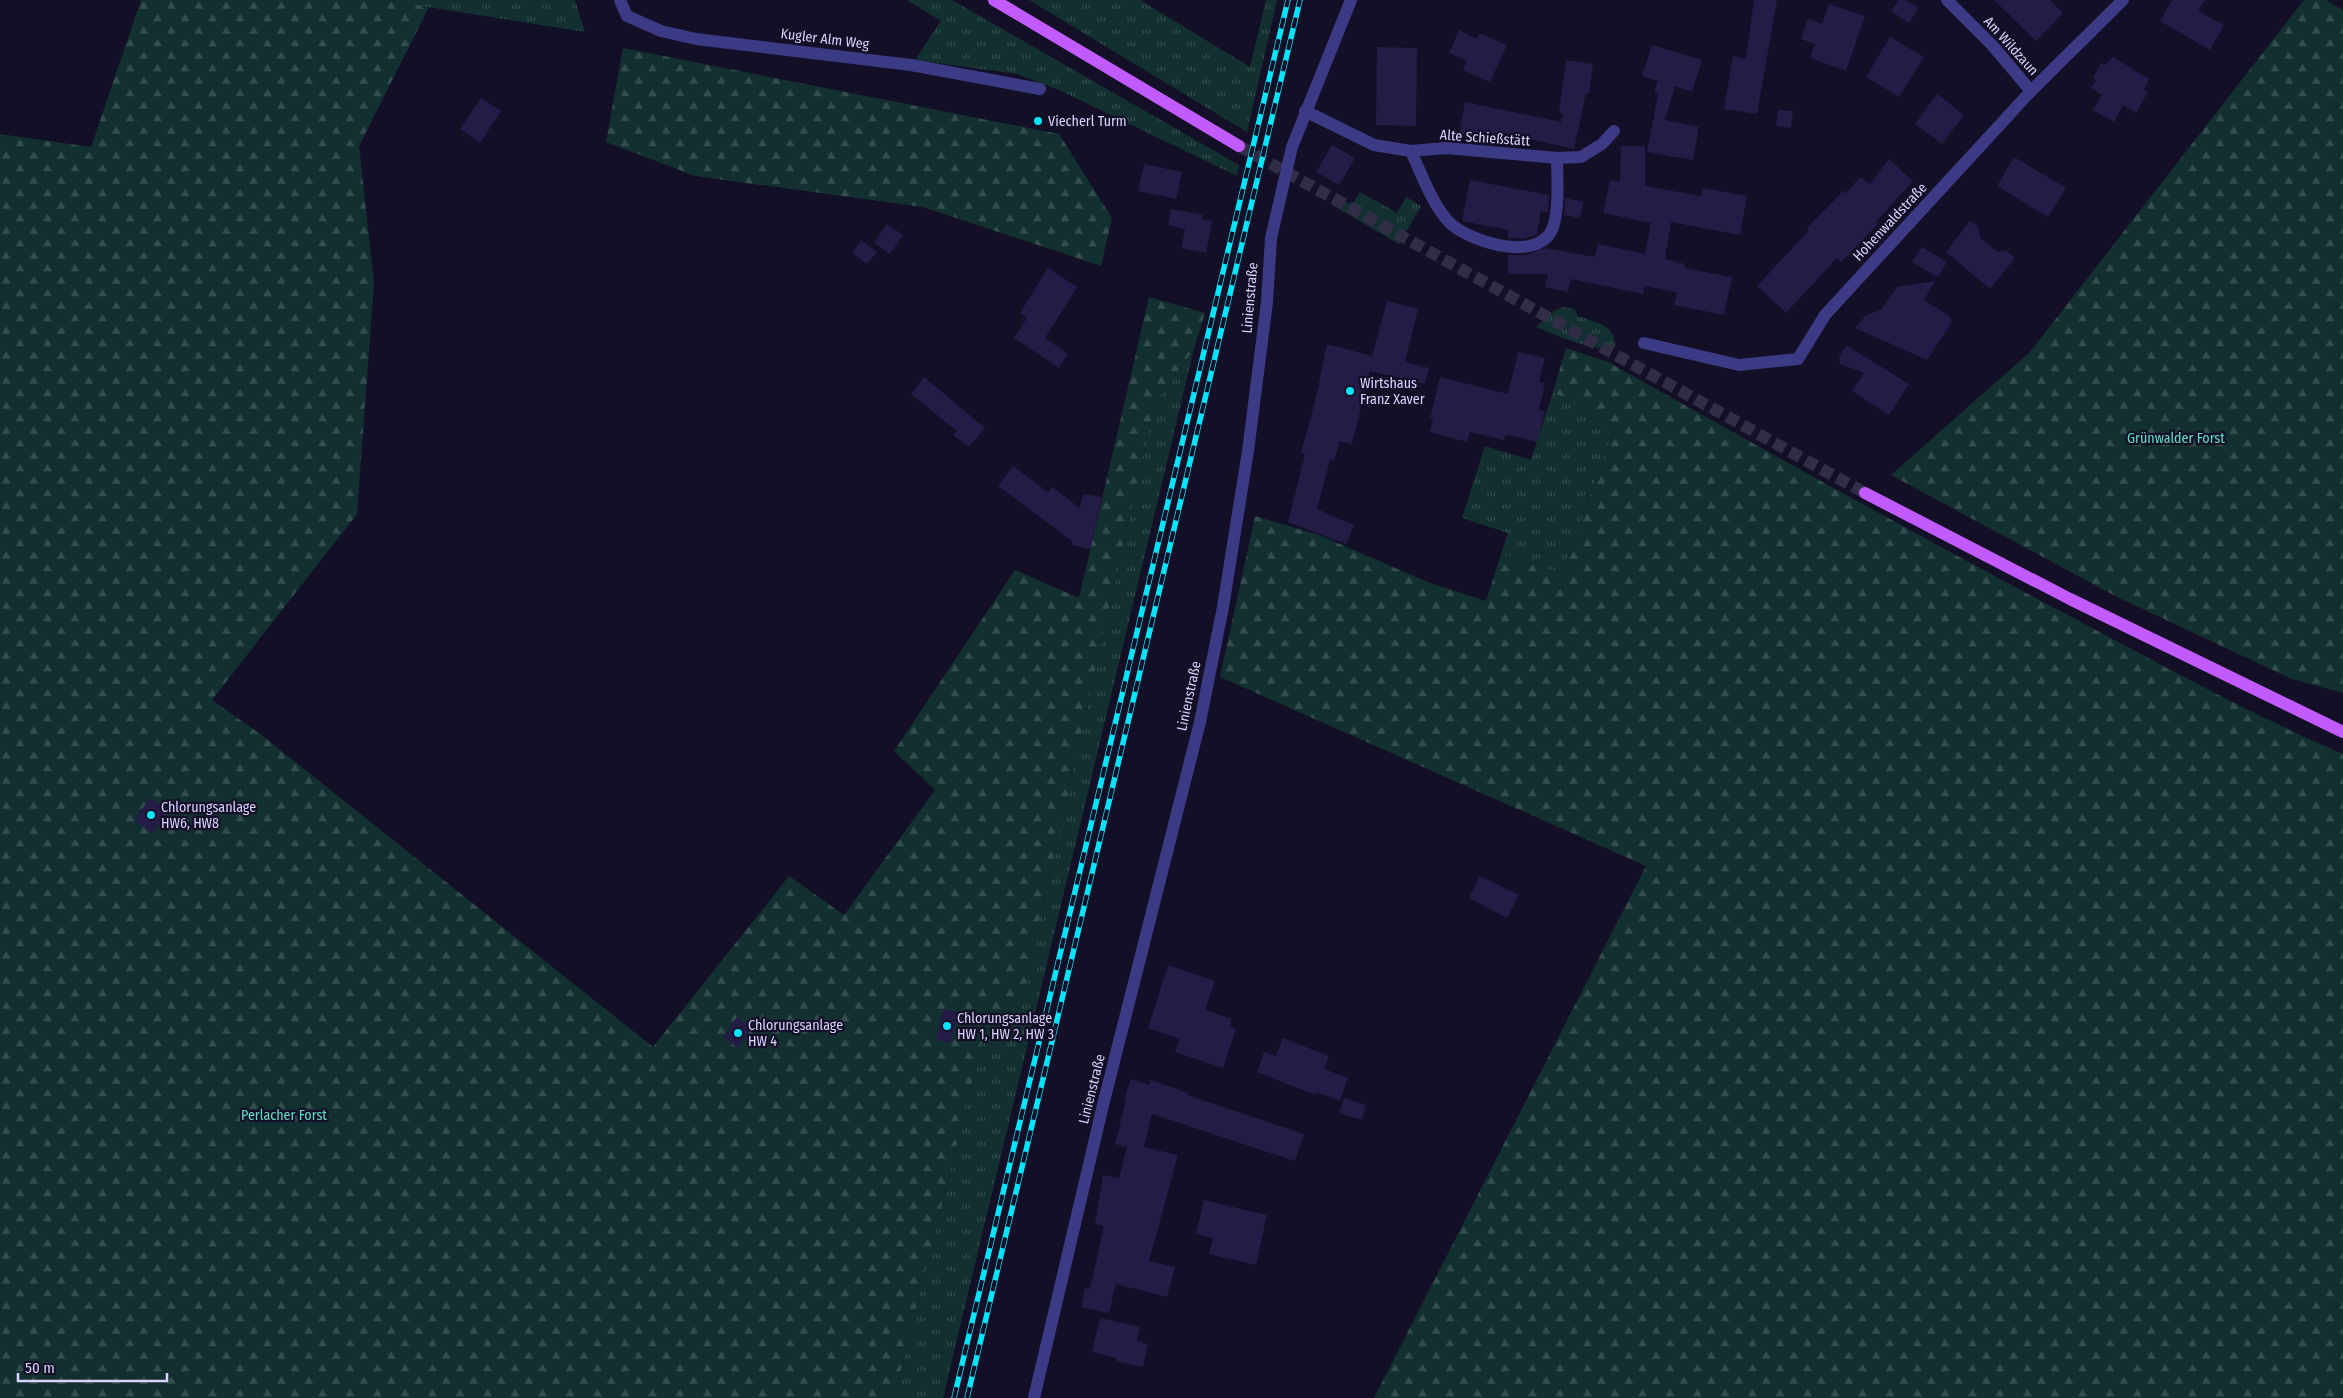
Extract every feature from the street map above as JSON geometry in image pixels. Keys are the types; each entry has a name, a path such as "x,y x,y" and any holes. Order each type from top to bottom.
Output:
{"main road":[{"path":"994,0 1239,146"},
{"path":"1865,493 2139,634 2343,732"}],"street":[{"name":"Kugler Alm Weg","path":"620,0 627,16 661,31 696,39 911,65 1040,89"},
{"name":"Linienstraße","path":"1034,1398 1103,1104 1200,722 1248,451 1266,302 1271,238 1292,147 1352,0"},
{"name":"Am Wildzaun","path":"1946,0 1992,45 2031,92"},
{"name":"Hohenwaldstraße","path":"1644,343 1739,365 1798,359 1825,315 2031,92 2123,0"},
{"name":"Alte Schießstätt","path":"1306,111 1374,145 1410,151 1446,148 1557,158 1581,157 1602,144 1614,132"},
{"path":"1410,151 1429,191 1448,222 1471,238 1494,244 1528,248 1548,237 1554,222 1557,158"}],"green space":[{"name":"Perlacher Forst","path":"141,0 383,0 429,7 359,146 374,283 357,514 212,700 259,733 653,1047 789,876 844,915 935,790 894,751 1015,570 1079,598 1149,297 1205,313 1194,349 1155,403 1018,1016 985,1031 894,1398 0,1398 0,134 91,147"},
{"path":"383,0 575,0 585,32"},
{"path":"907,0 952,0 1239,165 1237,176 1059,90 1017,74 915,60 941,21"},
{"path":"1029,0 1140,0 1250,67 1266,0 1277,0 1247,132"},
{"name":"Grünwalder Forst","path":"2304,0 2326,0 2343,10 2343,693 2292,679 2117,597 1891,475 2030,352"},
{"path":"623,48 1059,134 1112,218 1101,266 923,207 695,176 606,142"},
{"path":"1360,192 1397,213 1406,197 1421,206 1399,244 1332,205 1337,197 1352,205"},
{"path":"1563,307 1575,309 1577,316 1603,325 1612,333 1615,347 1598,348 1587,346 1536,327 1552,312"},
{"path":"1566,348 1608,362 2031,596 2216,694 2343,754 2343,1398 1374,1398 1646,866 1220,677 1255,516 1319,535 1430,583 1486,601 1501,554 1562,574 1615,426 1553,392"},
{"path":"1194,349 943,1398 894,1398 985,1031 1018,1016 1155,403"},
{"path":"1553,392 1615,426 1562,574 1501,554 1508,533 1462,518 1485,446 1531,460"}],"building":[{"path":"1754,0 1777,0 1757,114 1724,109 1733,56 1746,59"},
{"path":"1899,0 1906,0 1918,8 1909,23 1891,11"},
{"path":"1994,0 2050,0 2063,13 2036,41"},
{"path":"2172,0 2205,0 2198,11 2224,25 2210,50 2160,21"},
{"path":"1829,4 1865,16 1846,71 1810,58 1815,44 1801,39 1808,19 1822,24"},
{"path":"1459,30 1477,39 1479,33 1507,45 1490,82 1463,70 1467,61 1449,53"},
{"path":"1890,37 1924,57 1899,97 1866,77"},
{"path":"1652,45 1702,60 1692,92 1675,86 1665,120 1699,127 1693,160 1647,152 1658,94 1654,92 1658,81 1642,76"},
{"path":"1377,47 1417,48 1416,126 1376,125"},
{"path":"2113,57 2149,79 2144,89 2148,92 2136,113 2123,105 2114,122 2093,110 2102,95 2091,88 2096,80 2093,78 2101,63 2105,65"},
{"path":"1566,60 1593,64 1589,94 1586,93 1574,149 1503,133 1501,143 1459,134 1465,102 1561,122 1563,114 1559,112"},
{"path":"1937,94 1964,115 1942,144 1915,124"},
{"path":"481,98 501,111 480,143 460,129"},
{"path":"1778,110 1793,111 1791,128 1776,126"},
{"path":"1332,145 1355,158 1339,185 1316,172"},
{"path":"1621,146 1645,146 1645,186 1701,196 1703,188 1747,196 1740,235 1671,222 1665,259 1685,264 1684,268 1732,277 1724,315 1674,305 1677,292 1644,286 1643,294 1571,279 1568,292 1545,287 1548,274 1508,274 1508,255 1527,255 1545,248 1595,257 1598,244 1645,254 1651,223 1603,213 1610,180 1620,182"},
{"path":"2014,157 2066,188 2048,217 1997,186"},
{"path":"1889,159 1913,181 1876,222 1878,224 1841,262 1837,258 1786,313 1757,286 1809,230 1807,228 1844,190 1846,193 1860,177 1870,184"},
{"path":"1144,164 1182,172 1176,199 1138,191"},
{"path":"1470,180 1549,195 1548,212 1541,211 1537,234 1524,239 1508,238 1508,230 1462,221"},
{"path":"1565,198 1584,202 1580,218 1564,215"},
{"path":"1171,209 1203,215 1202,219 1212,221 1206,253 1181,248 1185,229 1168,225"},
{"path":"1970,221 1978,227 1980,238 1998,252 2006,250 2015,258 1990,289 1946,252"},
{"path":"887,224 903,235 890,254 874,243"},
{"path":"861,240 877,252 867,264 852,253"},
{"path":"1922,247 1947,262 1938,277 1912,262"},
{"path":"1048,268 1077,287 1045,338 1068,354 1059,368 1014,338 1027,318 1020,313"},
{"path":"1935,281 1924,300 1949,316 1952,322 1927,360 1855,328 1866,315 1881,310 1897,287"},
{"path":"1387,301 1418,309 1405,362 1429,368 1425,384 1370,371 1352,444 1340,441 1334,461 1330,460 1317,509 1354,525 1346,544 1288,522 1305,454 1301,453 1316,397 1327,344 1372,356"},
{"path":"1846,345 1909,384 1889,415 1852,391 1864,373 1840,364 1839,358"},
{"path":"1518,352 1545,358 1539,382 1545,383 1539,410 1545,411 1537,442 1509,435 1505,436 1504,440 1470,432 1467,442 1430,432 1433,418 1430,418 1440,377 1508,394"},
{"path":"924,377 985,428 969,447 953,435 957,431 911,394"},
{"path":"1013,466 1048,492 1052,487 1080,508 1083,494 1102,497 1090,549 1072,545 1072,541 998,486"},
{"name":"Chlorungsanlage HW6, HW8","path":"150,798 168,811 152,833 134,820"},
{"path":"1480,876 1519,895 1507,918 1469,898"},
{"path":"1168,965 1215,981 1205,1010 1232,1019 1230,1027 1236,1029 1223,1068 1175,1052 1180,1039 1148,1028"},
{"name":"Chlorungsanlage HW 1, HW 2, HW 3","path":"943,1009 958,1012 951,1043 936,1040"},
{"name":"Chlorungsanlage HW 4","path":"737,1017 752,1028 738,1048 723,1037"},
{"path":"1283,1038 1329,1056 1324,1069 1348,1078 1340,1101 1316,1092 1315,1095 1257,1072 1264,1052 1276,1056"},
{"path":"1131,1079 1149,1085 1151,1080 1188,1093 1187,1095 1304,1134 1295,1161 1152,1114 1144,1147 1178,1155 1149,1261 1175,1267 1167,1297 1116,1284 1109,1313 1081,1307 1085,1288 1090,1289 1104,1226 1095,1224 1103,1175 1119,1178 1127,1147 1115,1144 1126,1100 1124,1099"},
{"path":"1344,1098 1366,1105 1362,1120 1339,1113"},
{"path":"1204,1200 1267,1215 1256,1265 1209,1254 1213,1238 1196,1234"},
{"path":"1100,1318 1140,1327 1137,1341 1148,1344 1143,1367 1116,1361 1116,1358 1092,1352"}],"tunnel":[{"path":"1239,146 1865,493"}],"railway":[{"path":"954,1398 1288,0"},
{"path":"967,1398 1300,0"}],"place":[{"name":"Viecherl Turm","path":"1038,121"},
{"name":"Wirtshaus Franz Xaver","path":"1350,391"},
{"name":"Chlorungsanlage HW6, HW8","path":"151,815"},
{"name":"Chlorungsanlage HW 1, HW 2, HW 3","path":"947,1026"},
{"name":"Chlorungsanlage HW 4","path":"738,1033"}]}
